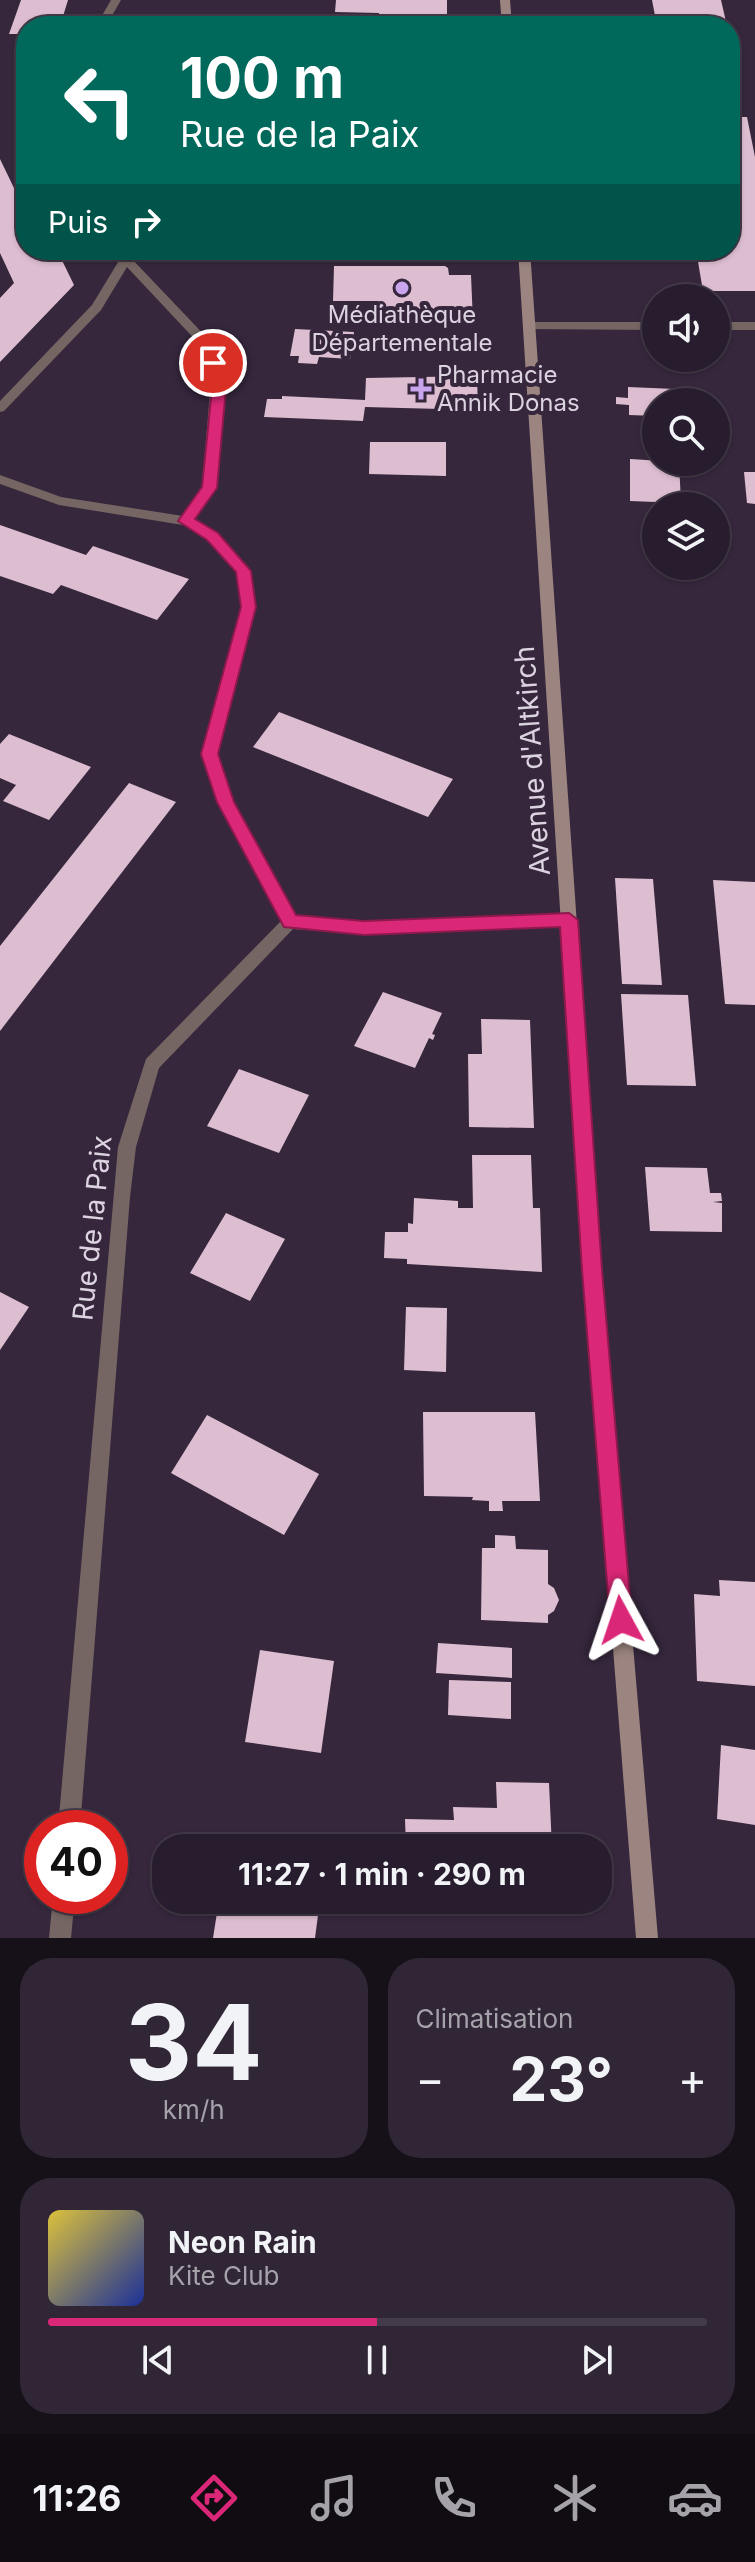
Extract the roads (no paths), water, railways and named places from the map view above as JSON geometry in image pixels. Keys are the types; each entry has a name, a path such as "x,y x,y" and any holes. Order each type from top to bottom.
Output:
{"street":[{"path":"0,408 97,307 121,260"},
{"path":"129,260 208,346 219,388 209,488 186,521"},
{"name":"Avenue d'Altkirch","path":"525,260 593,1286 647,1938"},
{"path":"529,326 642,326"},
{"path":"730,326 755,326"},
{"path":"0,479 59,501 186,521 212,536 244,571 248,607 210,754 226,802 290,922 364,928 569,920"},
{"name":"Rue de la Paix","path":"71,1810 127,1147 152,1064 290,922"},
{"path":"60,1938 62,1914"}],"place":[{"name":"Médiathèque Départementale","path":"402,288"},
{"name":"Pharmacie Annik Donas","path":"421,389"}]}
